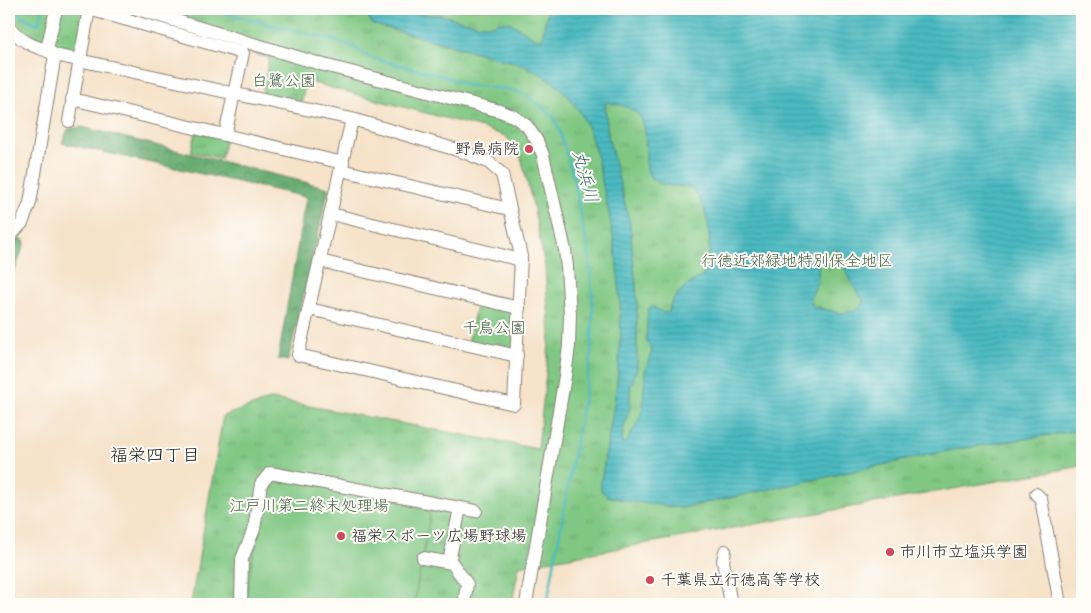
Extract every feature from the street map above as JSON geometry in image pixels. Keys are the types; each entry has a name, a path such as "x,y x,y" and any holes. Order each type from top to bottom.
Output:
{"street":[{"path":"9,236 22,223 30,203 56,9"},
{"path":"69,121 89,9 243,53 225,135"},
{"path":"136,9 324,66 500,111 516,118 534,135 543,155 565,250 570,314 569,346 565,376 526,604"},
{"path":"9,28 36,47 79,60 352,119 461,151 488,162 502,174 521,260 514,404 298,354 352,119"},
{"path":"72,99 225,135 509,209"},
{"path":"331,214 521,260"},
{"path":"320,261 519,308"},
{"path":"308,309 516,356"},
{"path":"241,604 242,558 254,528 261,484 270,473 476,511"},
{"path":"1036,494 1041,500 1060,604"},
{"path":"449,562 460,508"},
{"path":"725,551 724,561 732,604"},
{"path":"423,558 452,563 467,584 464,604"}],"green space":[{"path":"9,9 87,9 77,55 61,51 52,43 32,37 9,16"},
{"name":"行徳近郊緑地特別保全地区","path":"98,9 1082,9 1082,466 519,566 512,604 191,604 223,416 272,399 538,449 550,335 545,267 534,209 522,161 517,148 505,136 482,128 306,81 301,104 262,95 269,58"},
{"path":"82,127 329,188 288,361 278,359 306,197 62,143 68,129"},
{"path":"196,131 226,138 221,158 191,152"},
{"path":"22,238 25,242 9,281 9,245"},
{"name":"千鳥公園","path":"477,302 512,310 514,347 509,351 468,343"},
{"name":"福栄スポーツ広場野球場","path":"273,477 423,504 430,515 414,604 245,604 265,483"}],"water":[{"name":"行徳近郊緑地特別保全地区","path":"376,9 408,9 422,14 441,15 480,25 511,23 536,39 542,39 548,9 1082,9 1082,430 952,450 682,508 628,501 607,496 601,490 601,482 617,380 621,325 619,282 610,219 595,150 586,123 576,106 564,92 544,76 520,64 372,24 369,18","holes":["607,102 633,110 640,117 644,126 647,168 650,176 655,181 663,184 690,187 702,205 709,229 710,241 704,275 677,295 669,312 664,313 652,306 648,309 646,340 652,351 645,372 643,407 639,420 626,443 622,443 623,430 630,407 630,388 637,369 637,298 630,224 608,136 605,104","832,250 839,251 849,279 863,300 861,306 856,311 840,313 813,306 810,298 817,282 820,258 826,252"]}],"waterway":[{"name":"丸浜川","path":"16,9 23,17 38,24 43,9"},
{"name":"丸浜川","path":"209,9 347,44 372,58 447,77 466,85 507,89 522,93 553,116 559,129 573,176 590,261 593,309 591,357 547,604"}],"place":[{"name":"野鳥病院","path":"529,149"},
{"name":"福栄スポーツ広場野球場","path":"341,536"},
{"name":"市川市立塩浜学園","path":"890,552"},
{"name":"千葉県立行徳高等学校","path":"650,580"}],"district":[{"name":"福栄四丁目","path":"155,456"}],"park label":[{"name":"白鷺公園","path":"284,81"},
{"name":"江戸川第二終末処理場","path":"309,506"}]}
